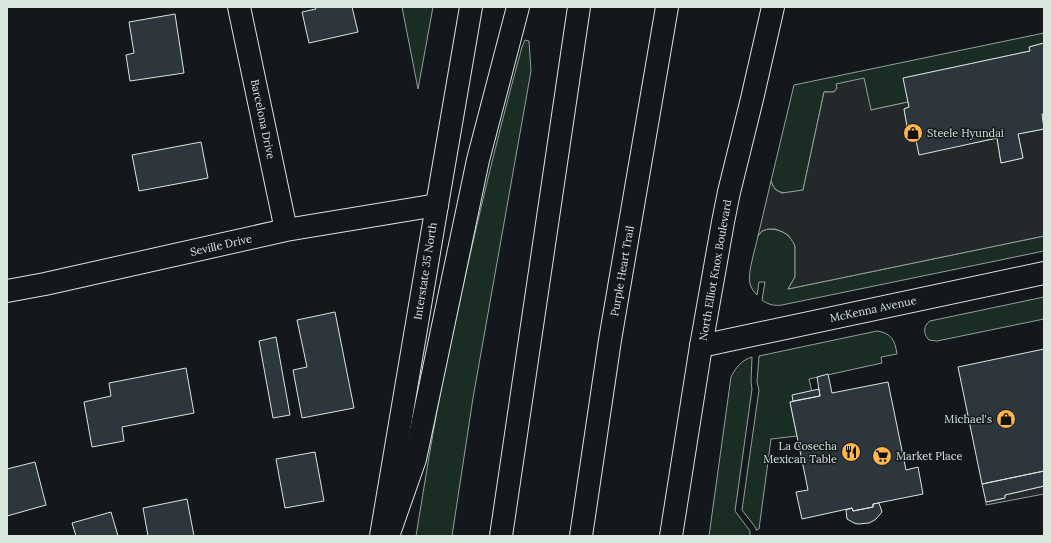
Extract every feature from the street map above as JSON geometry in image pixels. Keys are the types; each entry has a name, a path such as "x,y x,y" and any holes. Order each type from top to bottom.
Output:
{"main road":[{"name":"Barcelona Drive","path":"239,7 286,230"},
{"name":"Interstate 35 North","path":"381,536 471,7"},
{"path":"388,536 415,459 478,160 518,7"},
{"path":"502,536 579,7"},
{"name":"Purple Heart Trail","path":"581,536 610,340 667,7"},
{"name":"North Elliot Knox Boulevard","path":"671,536 701,346 729,192 773,7"},
{"name":"Seville Drive","path":"7,291 286,230 437,205"},
{"name":"McKenna Avenue","path":"701,346 1044,273"},
{"path":"596,536 610,340"}],"green space":[{"path":"402,7 433,7 418,89"},
{"path":"1044,33 1044,43 1029,47 1030,51 904,78 908,102 871,110 837,84 837,88 834,92 824,92 803,190 784,193 776,190 773,186 771,181 794,85"},
{"path":"525,40 529,41 531,71 473,398 452,536 416,536 436,415 480,210 500,128"},
{"path":"768,229 781,231 788,235 795,246 795,277 788,289 1044,236 1044,251 782,305 774,305 762,300 765,282 759,282 757,295 751,287 749,279 758,236 762,231"},
{"path":"1044,297 1044,319 937,341 929,340 925,333 926,325 930,321"},
{"path":"877,331 886,333 892,338 897,354 881,357 882,363 809,379 813,397 790,402 797,436 771,439 759,529 756,530 742,510 759,390 757,382 759,356"},
{"path":"752,357 752,389 735,511 750,531 750,536 709,536 731,377 740,364"}],"shaded area":[{"path":"864,78 871,110 908,102 909,107 904,109 907,126 913,125 919,154 997,138 1001,163 1023,158 1018,134 1044,129 1044,236 788,289 795,277 795,246 793,242 788,235 775,229 762,231 758,236 771,181 776,190 782,193 803,190 824,92 834,92 837,88 836,84"},
{"path":"1044,486 1044,494 986,505 986,502 1005,498 1005,495"}],"building":[{"path":"315,7 352,7 358,32 309,43 302,12 316,9"},
{"path":"175,14 184,73 130,81 126,55 134,53 129,22"},
{"path":"1044,43 1044,114 1042,114 1044,129 1018,134 1023,158 1001,163 997,138 919,155 913,125 907,126 904,109 909,107 903,78 1030,51 1029,47"},
{"path":"201,142 208,178 139,191 132,155"},
{"path":"335,312 354,408 302,418 293,370 307,367 297,320"},
{"path":"276,337 290,415 273,418 259,341"},
{"name":"Michael's","path":"1044,349 1044,471 982,484 958,367"},
{"path":"186,368 194,413 122,427 124,441 92,447 84,402 111,396 109,383"},
{"name":"La Cosecha Mexican Table","path":"828,374 832,393 888,382 906,470 918,467 923,494 873,504 873,507 853,511 852,508 802,519 796,492 808,490 790,402 820,396 817,377"},
{"path":"819,389 820,396 793,401 792,395"},
{"path":"315,452 324,501 285,508 276,459"},
{"path":"35,462 46,505 7,516 7,469"},
{"path":"1044,471 1044,486 1005,495 1005,498 986,502 982,484"},
{"path":"187,499 194,536 148,536 143,508"},
{"path":"879,503 882,512 876,519 869,523 858,524 847,519 846,510 852,508 853,511 873,507 873,504"},
{"path":"111,512 118,536 76,536 72,523"}],"place":[{"name":"Steele Hyundai","path":"913,133"},
{"name":"Michael's","path":"1006,419"},
{"name":"La Cosecha Mexican Table","path":"851,452"},
{"name":"Market Place","path":"882,456"}]}
